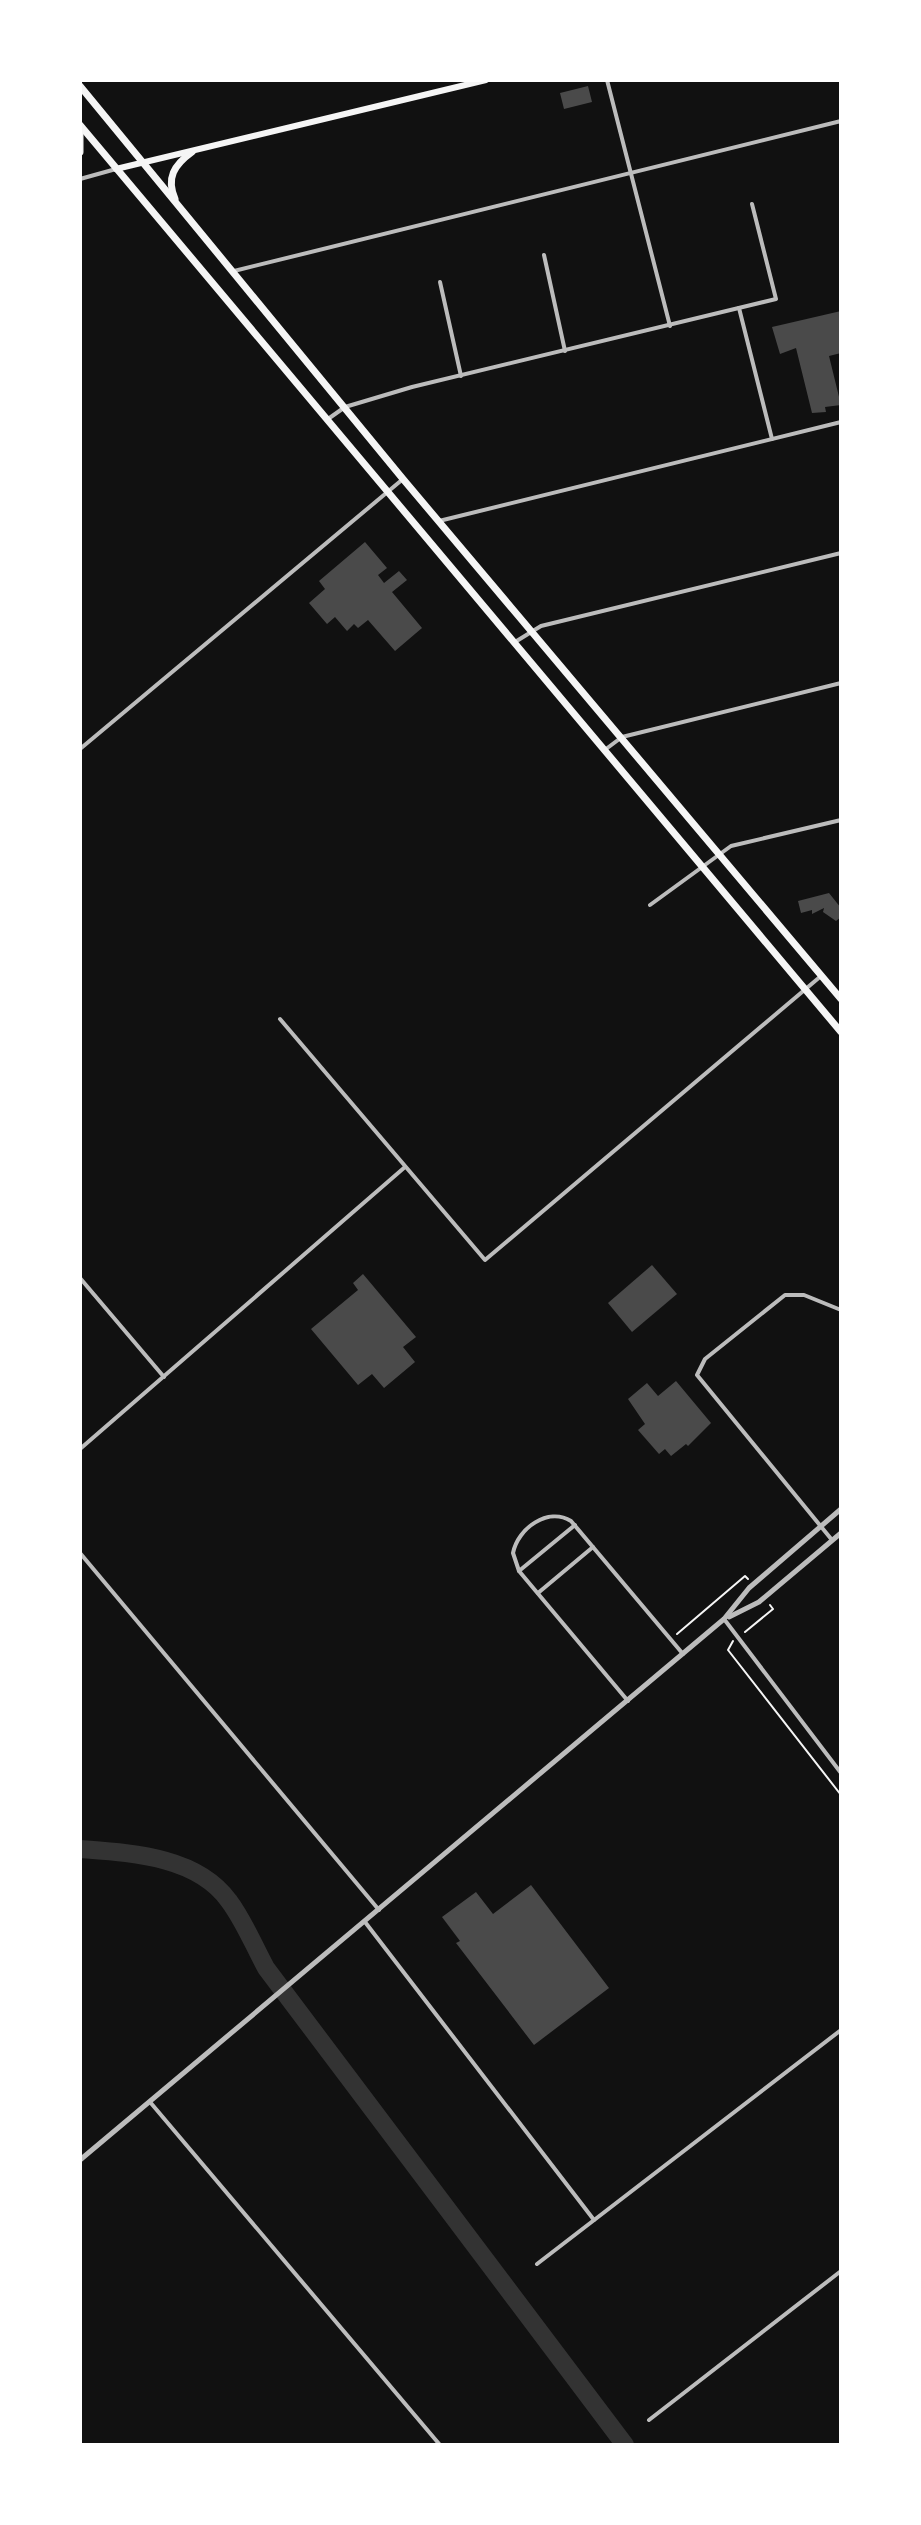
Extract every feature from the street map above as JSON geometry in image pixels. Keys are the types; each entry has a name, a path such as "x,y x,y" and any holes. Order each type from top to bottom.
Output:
{"main road":[{"path":"116,169 486,80"},
{"path":"80,86 403,479 841,999"},
{"path":"80,128 80,152"},
{"path":"80,128 841,1032"},
{"path":"179,208 170,187 171,176 180,160 192,152"}],"street":[{"path":"607,80 670,326"},
{"path":"232,272 841,121"},
{"path":"80,179 116,169"},
{"path":"328,419 345,407 776,299 752,204"},
{"path":"544,255 565,351"},
{"path":"440,282 461,376"},
{"path":"739,308 772,439"},
{"path":"439,521 841,422"},
{"path":"80,749 403,479"},
{"path":"515,642 532,629 841,553"},
{"path":"605,750 622,737 841,683"},
{"path":"650,905 731,846 841,820"},
{"path":"280,1019 485,1260 821,976"},
{"path":"80,1449 405,1167"},
{"path":"80,1278 164,1377"},
{"path":"833,1541 697,1375 705,1359 778,1298 804,1295 841,1310"},
{"path":"80,2160 724,1619 749,1588 841,1509"},
{"path":"628,1701 519,1571 514,1560 514,1547 539,1521 559,1515 575,1525 683,1654"},
{"path":"519,1571 575,1525"},
{"path":"724,1619 759,1602 841,1533"},
{"path":"538,1593 593,1547"},
{"path":"80,1553 379,1910"},
{"path":"724,1619 841,1773"},
{"path":"365,1922 594,2220"},
{"path":"537,2264 841,2030"},
{"path":"150,2102 440,2445"},
{"path":"649,2420 841,2271"}],"building":[{"path":"588,86 592,102 564,109 560,93"},
{"path":"841,311 841,353 829,356 841,405 825,407 826,412 812,413 796,348 780,354 772,327"},
{"path":"365,542 387,568 378,575 384,583 399,571 407,580 392,592 422,628 395,651 368,620 358,628 354,624 347,631 335,617 327,624 309,603 325,589 319,581"},
{"path":"829,893 841,908 841,917 836,921 823,912 824,908 812,914 812,910 801,913 798,901"},
{"path":"652,1265 677,1294 632,1332 608,1303"},
{"path":"363,1274 416,1337 403,1347 415,1362 384,1388 372,1374 358,1385 311,1329 358,1290 353,1283"},
{"path":"676,1381 711,1423 688,1446 686,1444 671,1456 665,1449 659,1454 638,1430 645,1424 628,1399 647,1383 658,1396"},
{"path":"531,1885 609,1988 534,2045 456,1943 460,1941 442,1917 476,1892 493,1914"}],"waterway":[{"path":"80,1849 162,1860 199,1874 216,1886 239,1917 266,1968 625,2445"}]}
